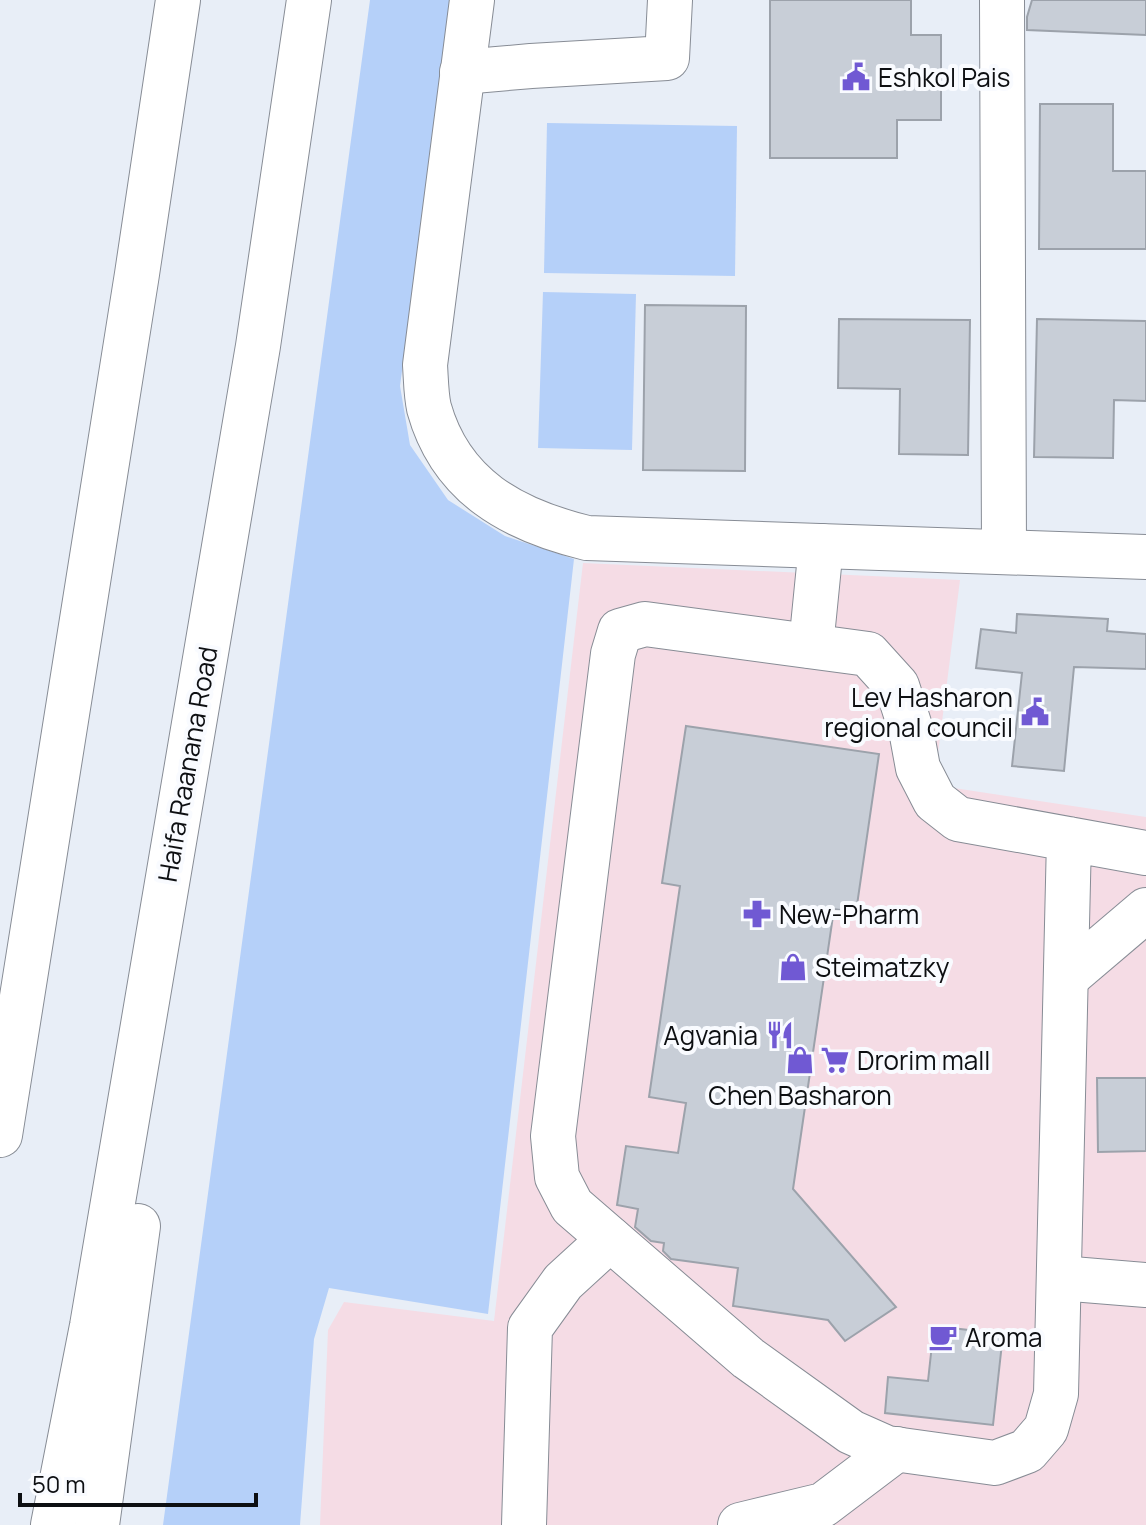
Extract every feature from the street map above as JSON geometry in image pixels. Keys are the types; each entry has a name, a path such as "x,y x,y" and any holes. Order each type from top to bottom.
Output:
{"main road":[{"path":"0,1135 178,0"},
{"name":"Haifa Raanana Road","path":"53,1525 92,1326 258,346 309,0"},
{"path":"472,0 425,365 429,407 444,445 467,479 513,511 549,529 587,538 1146,557"},
{"path":"462,72 667,58 670,0"},
{"path":"1002,0 1004,552"},
{"path":"97,1525 258,346"},
{"path":"811,646 821,546"},
{"path":"1069,839 1056,1394 1046,1429 1027,1451 995,1463 897,1449 851,1432 748,1358 572,1206 557,1177 553,1136 613,654 620,631 645,624 868,654 897,686 911,730 918,768 935,801 958,819 1069,839 1146,853"},
{"path":"1066,978 1146,910"},
{"path":"0,1090 20,1011"},
{"path":"524,1525 530,1328 563,1282 610,1239"},
{"path":"1060,1278 1146,1285"},
{"path":"740,1525 823,1505 897,1449"}],"shaded area":[{"path":"370,0 451,0 400,386 410,445 448,500 505,536 574,559 488,1314 329,1288 314,1339 300,1525 163,1525"},
{"path":"547,123 737,126 735,276 544,273"},
{"path":"543,292 636,294 632,450 538,448"},
{"name":"Drorim mall","path":"583,563 960,580 934,785 1146,817 1146,1525 320,1525 328,1330 344,1302 494,1321"}],"building":[{"name":"Eshkol Pais","path":"770,0 911,0 911,35 941,35 941,120 897,120 897,158 770,158"},
{"path":"1032,0 1146,0 1146,35 1027,30"},
{"path":"1040,104 1113,104 1113,171 1146,171 1146,249 1039,249"},
{"path":"645,305 746,306 745,471 643,470"},
{"path":"839,319 970,320 968,455 899,454 900,389 838,388"},
{"path":"1037,319 1146,321 1146,401 1114,400 1113,458 1034,457"},
{"path":"1017,614 1108,619 1107,631 1146,634 1146,669 1074,667 1064,771 1012,766 1022,673 976,668 981,629 1016,633"},
{"path":"686,726 879,754 856,912 834,909 793,1189 896,1307 845,1341 828,1320 733,1306 738,1268 671,1259 663,1251 664,1243 651,1241 635,1227 638,1209 617,1205 626,1146 678,1153 686,1103 649,1097 680,886 662,883"},
{"path":"1097,1078 1146,1078 1146,1151 1098,1152"},
{"path":"934,1326 1003,1334 993,1425 885,1413 888,1377 928,1381"}],"place":[{"name":"Eshkol Pais","path":"856,77"},
{"name":"Lev Hasharon regional council","path":"1035,712"},
{"name":"New-Pharm","path":"757,914"},
{"name":"Steimatzky","path":"793,967"},
{"name":"Agvania","path":"780,1035"},
{"name":"Chen Basharon","path":"800,1060"},
{"name":"Drorim mall","path":"835,1060"},
{"name":"Aroma","path":"943,1337"}]}
